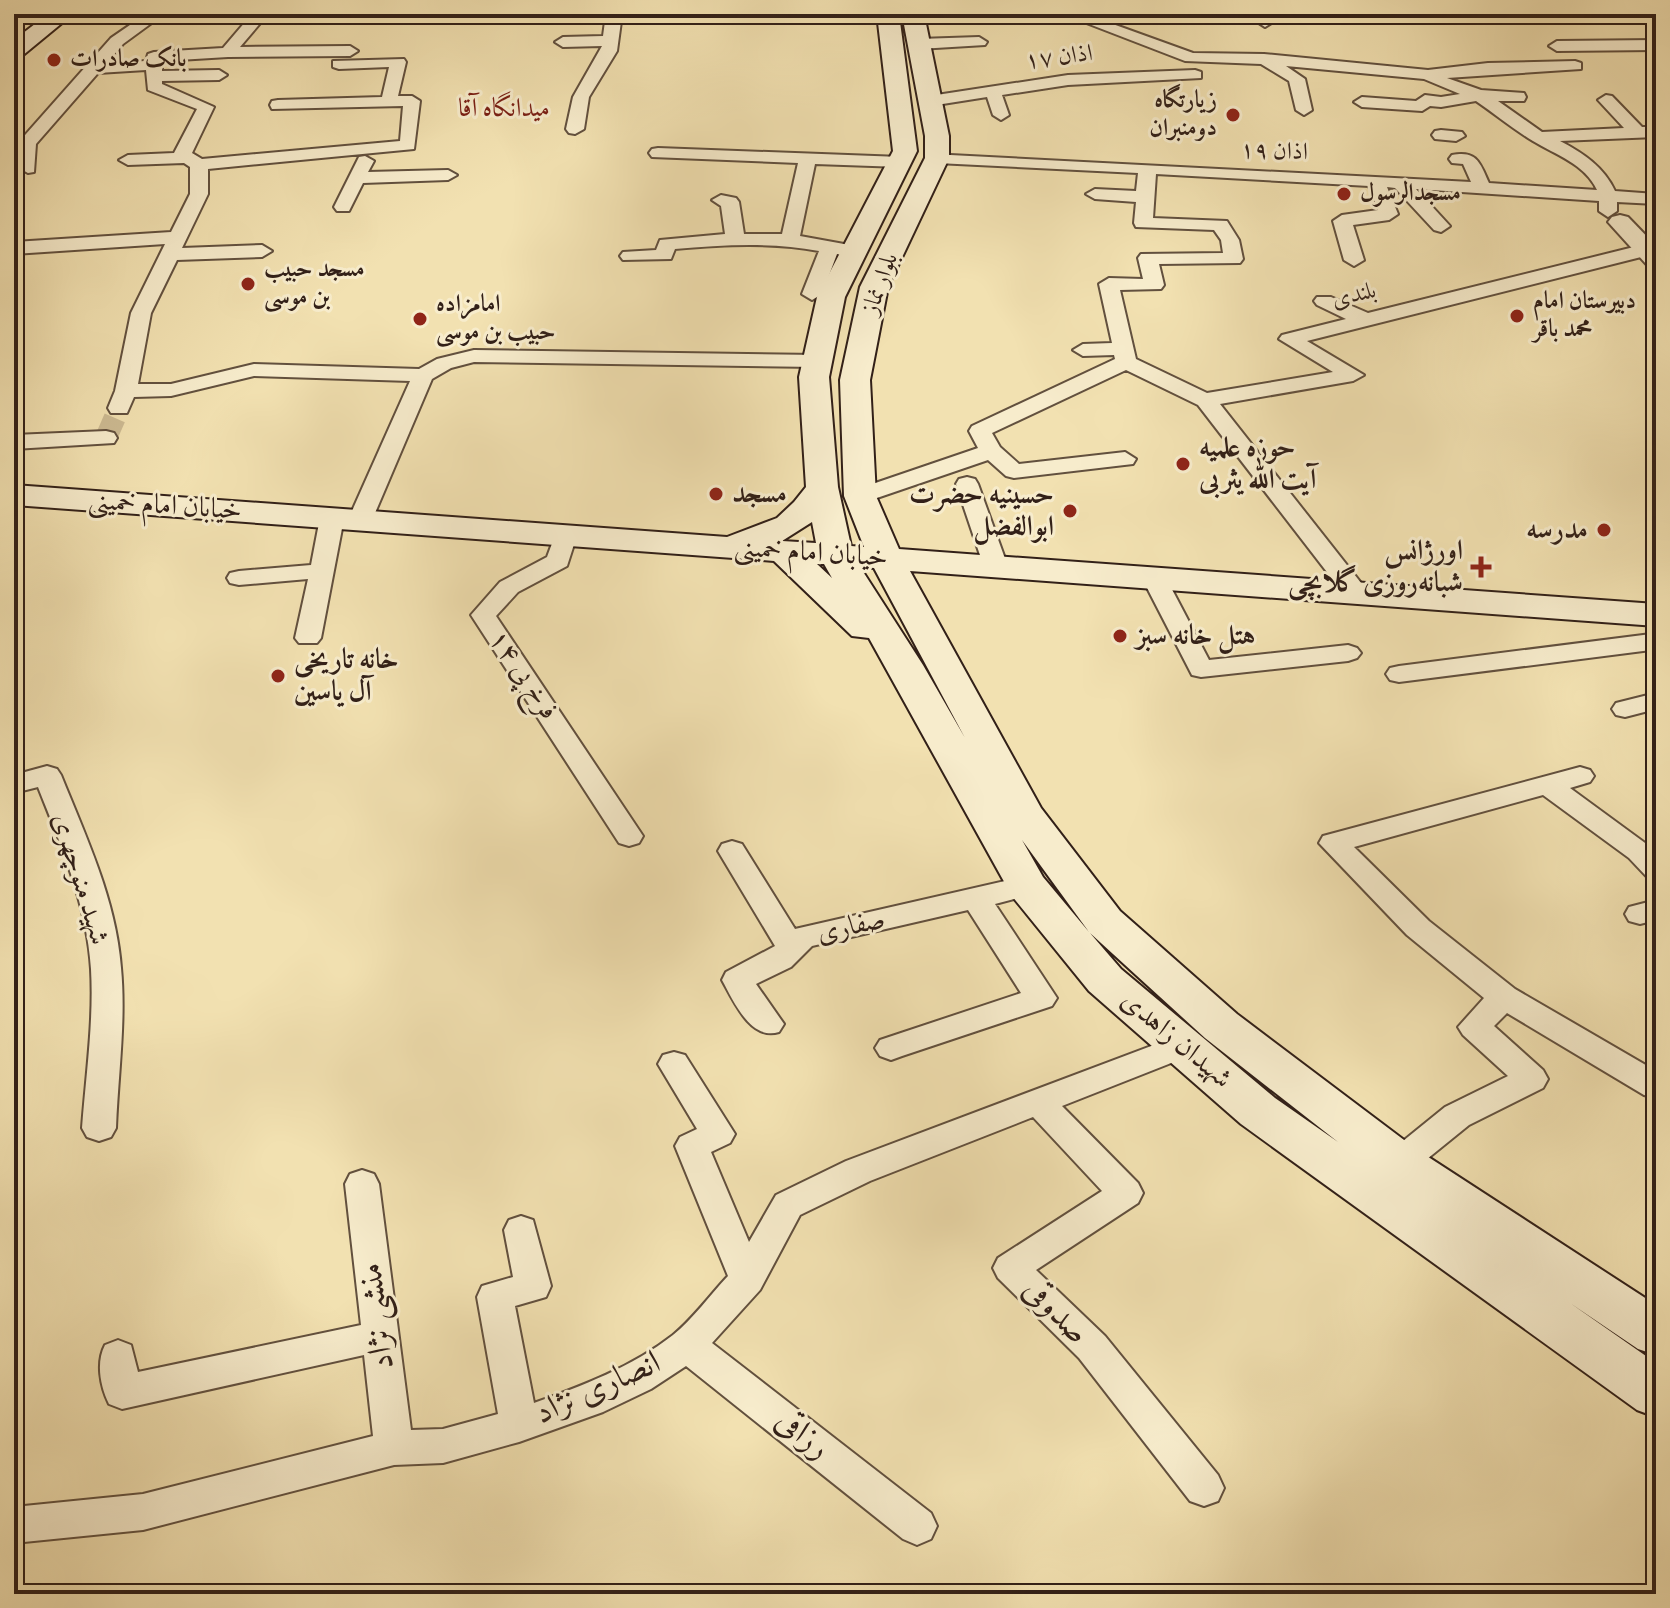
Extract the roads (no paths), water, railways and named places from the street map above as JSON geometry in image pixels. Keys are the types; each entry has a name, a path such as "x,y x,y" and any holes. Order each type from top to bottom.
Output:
{"main road":[{"path":"14,51 62,14"},
{"name":"بلوار نماز","path":"836,557 821,475 814,377 818,361 814,294 901,162 905,151 888,14"},
{"path":"913,14 937,136 937,158"},
{"name":"بلوار نماز","path":"886,559 860,496 855,380 874,287 937,158"},
{"path":"725,547 789,525 804,515 821,475 860,464"},
{"name":"خیابان امام خمینی","path":"14,495 1356,593 1646,629"},
{"path":"783,551 924,664"},
{"name":"شهیدان زاهدی","path":"836,557 924,664 1024,814 1105,922 1221,1026 1399,1163 1656,1333"},
{"name":"شهیدان زاهدی","path":"886,559 915,608 924,664 1027,886 1105,980 1258,1111 1656,1393"},
{"path":"915,608 938,562"}],"street":[{"path":"28,168 20,143 117,41 156,14"},
{"path":"228,52 260,14"},
{"path":"575,129 581,97 609,51 614,14"},
{"path":"1071,14 1114,40 1193,67 1264,59 1298,59 1428,75 1479,95 1538,137 1572,154 1596,174 1608,198 1606,209 1651,255"},
{"path":"130,33 154,66 154,87 206,107 182,155 193,162 199,194 141,313 123,400 254,370 423,375 444,363 474,356 818,361"},
{"path":"563,42 611,41"},
{"path":"919,44 979,42"},
{"path":"1428,75 1473,63 1568,71 1575,66 1557,46 1656,45"},
{"path":"93,68 154,66 228,52 398,62 389,101"},
{"path":"1264,59 1297,79 1304,110"},
{"path":"154,66 219,75"},
{"name":"اذان ۱۷","path":"930,101 1068,80 1193,67"},
{"path":"993,92 1001,115"},
{"path":"1362,102 1394,107 1395,102 1422,106 1425,100 1441,102 1479,95 1518,97"},
{"path":"1606,100 1637,132"},
{"path":"128,160 193,162 408,145 412,101 278,105"},
{"path":"1538,137 1656,132"},
{"path":"343,207 370,149"},
{"path":"658,153 754,150 808,158 901,162"},
{"path":"790,240 808,158"},
{"name":"اذان ۱۹","path":"937,158 1656,199"},
{"path":"1458,159 1470,159 1483,189"},
{"path":"356,178 395,171 448,175"},
{"path":"1125,355 1109,284 1154,285 1148,258 1233,259 1230,240 1220,225 1143,223 1147,171"},
{"path":"1280,177 1288,195"},
{"path":"1354,260 1342,221 1389,214 1376,181"},
{"path":"1401,183 1441,226"},
{"path":"1095,194 1145,197"},
{"path":"721,200 730,202 735,239"},
{"path":"1620,222 1656,221"},
{"path":"630,256 664,255 667,244 735,239 790,240 842,250"},
{"path":"14,248 176,245 262,251"},
{"name":"بلندی","path":"1206,400 1353,375 1289,339 1651,255"},
{"path":"1385,296 1406,310"},
{"path":"1324,301 1366,320"},
{"path":"1083,350 1125,355 1190,395 1206,400 1356,593"},
{"path":"1125,355 980,431 991,451 1014,471 1125,459"},
{"path":"308,638 321,571 423,375"},
{"path":"976,403 994,424"},
{"path":"14,442 106,438"},
{"path":"860,496 991,451"},
{"path":"967,484 996,567"},
{"name":"فرخ پی ۱۴","path":"565,535 558,561 509,587 483,615 629,836"},
{"path":"239,578 321,571"},
{"path":"1154,578 1201,669 1348,653"},
{"path":"1399,674 1646,629"},
{"path":"1625,709 1656,701"},
{"name":"شهید منوچهری","path":"14,784 47,775 79,856 93,903 106,968 99,1128"},
{"path":"1580,776 1333,843 1418,928 1504,997 1656,1086"},
{"path":"1549,786 1650,855"},
{"path":"732,851 791,948"},
{"name":"صفاری","path":"768,1024 737,980 780,959 802,938 1027,886"},
{"path":"891,1048 1041,998 976,898"},
{"path":"1399,1163 1457,1116 1532,1079 1474,1027 1504,997"},
{"name":"انصاری نژاد","path":"14,1525 143,1512 394,1448 443,1446 519,1425 590,1400 638,1377 687,1345 747,1279 788,1205 858,1171 1183,1046"},
{"path":"674,1064 718,1134 692,1146 747,1279"},
{"name":"صدوقی","path":"1038,1102 1126,1193 1011,1268 1092,1347 1204,1488"},
{"name":"منشی نژاد","path":"362,1184 394,1448"},
{"path":"519,1425 495,1297 533,1286 521,1230"},
{"path":"118,1356 122,1392 381,1336"},
{"name":"رزاقی","path":"687,1345 917,1526"}],"tunnel":[{"path":"106,438 119,408"}],"place":[{"name":"بانک صادرات","path":"54,60"},
{"name":"زیارتگاه دومنبران","path":"1233,115"},
{"name":"مسجدالرسول","path":"1344,194"},
{"name":"مسجد حبیب بن موسی","path":"248,284"},
{"name":"دبیرستان امام محمد باقر","path":"1517,316"},
{"name":"امامزاده حبیب بن موسی","path":"420,319"},
{"name":"حوزه علمیه آیت الله یثربی","path":"1183,464"},
{"name":"مسجد","path":"716,494"},
{"name":"حسینیه حضرت ابوالفضل","path":"1070,511"},
{"name":"مدرسه","path":"1604,530"},
{"name":"اورژانس شبانه‌روزی گلابچی","path":"1481,567"},
{"name":"هتل خانه سبز","path":"1120,636"},
{"name":"خانه تاریخی آل یاسین","path":"278,676"}],"district":[{"name":"میدانگاه آقا","path":"504,109"}]}
